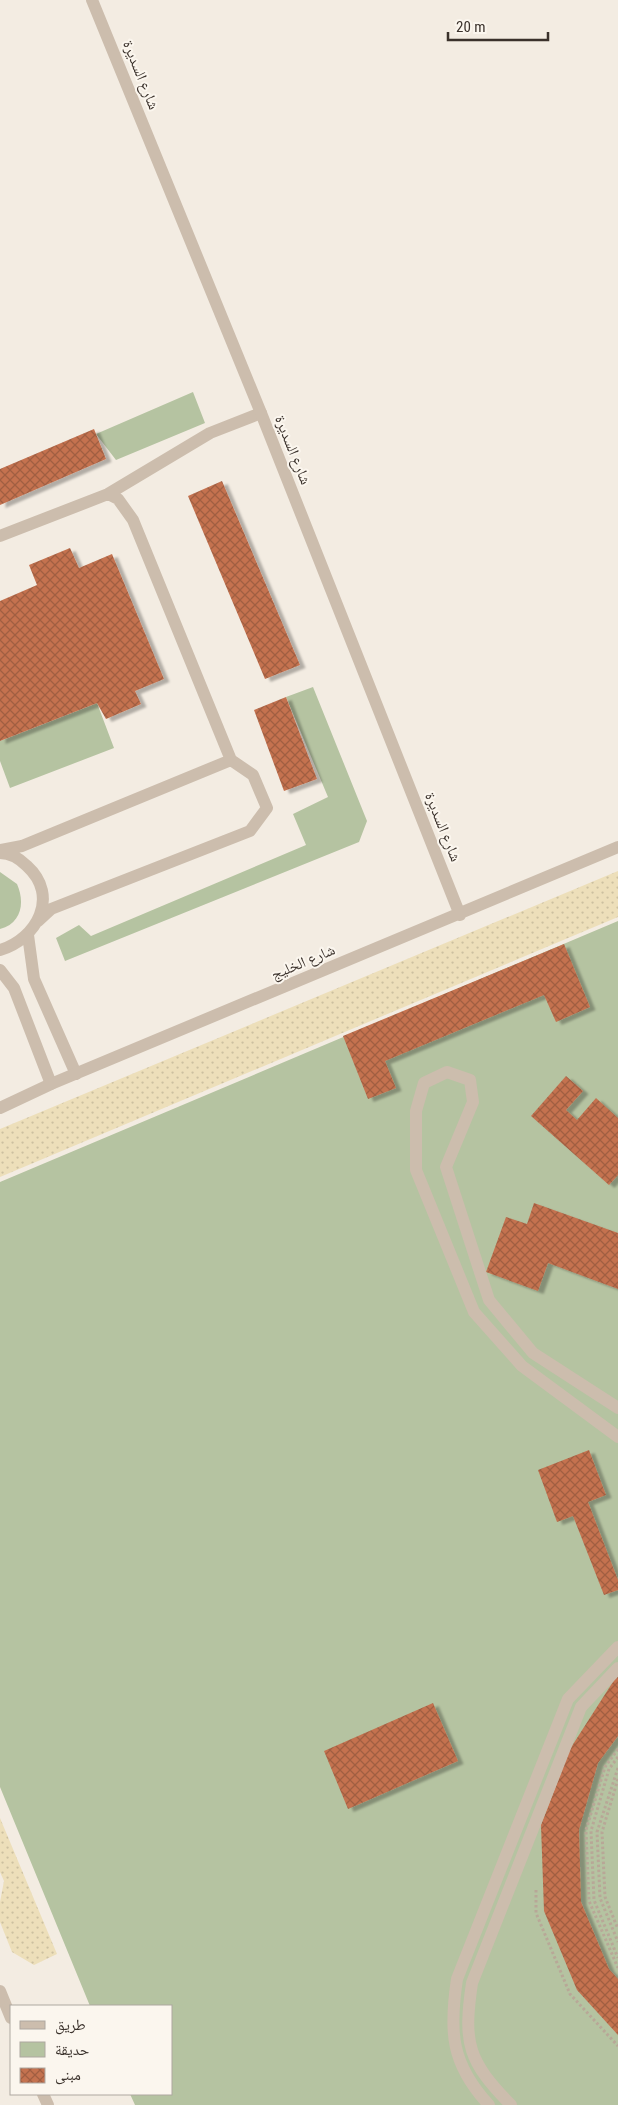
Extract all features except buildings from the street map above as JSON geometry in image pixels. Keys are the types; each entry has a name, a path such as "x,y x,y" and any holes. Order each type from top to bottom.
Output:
{"street":[{"name":"شارع السديرة","path":"92,0 261,413 460,914"},
{"path":"0,536 108,494 210,433 261,413"},
{"path":"0,950 15,946 28,935 38,921 51,909 250,831 267,808 253,775 231,760 133,520 118,499 108,494"},
{"path":"0,851 22,846 231,760"},
{"name":"شارع الخليج","path":"0,1108 52,1084 618,847"},
{"path":"0,851 20,860 33,872 40,887 42,904 38,921"},
{"path":"28,935 34,979 76,1074"},
{"path":"0,970 14,988 52,1084"},
{"path":"618,1408 533,1353 489,1300 446,1167 473,1102 470,1080 448,1072 424,1083 416,1111 416,1170 474,1312 522,1366 618,1437"},
{"path":"488,2105 474,2088 456,2056 452,2013 457,1979 568,1699 618,1646"},
{"path":"511,2105 486,2079 471,2051 467,2014 472,1983 581,1707 618,1668"},
{"path":"0,1991 10,2016"}],"path":[{"path":"618,1749 605,1767 586,1830 589,1901 618,1968"},
{"path":"618,1757 609,1769 591,1831 594,1900 618,1958"},
{"path":"618,1768 597,1832 600,1898 618,1942"},
{"path":"618,1779 602,1832 605,1897 618,1929"},
{"path":"536,1884 536,1913 570,1994 618,2046"}],"sand":[{"path":"618,871 618,917 0,1177 0,1129"},
{"path":"0,1818 57,1954 34,1965 12,1952 0,1922 0,1902 4,1881 0,1872"}],"green space":[{"path":"193,392 205,423 116,460 96,434"},
{"path":"313,687 367,821 359,842 65,961 56,938 79,925 91,936 306,845 293,814 328,797 286,697"},
{"path":"97,703 114,748 10,788 0,761 0,741"},
{"path":"0,872 17,884 21,905 20,911 13,922 0,929"},
{"path":"618,921 618,2105 135,2105 130,2095 172,2095 172,2005 90,2005 0,1787 0,1182"}]}
